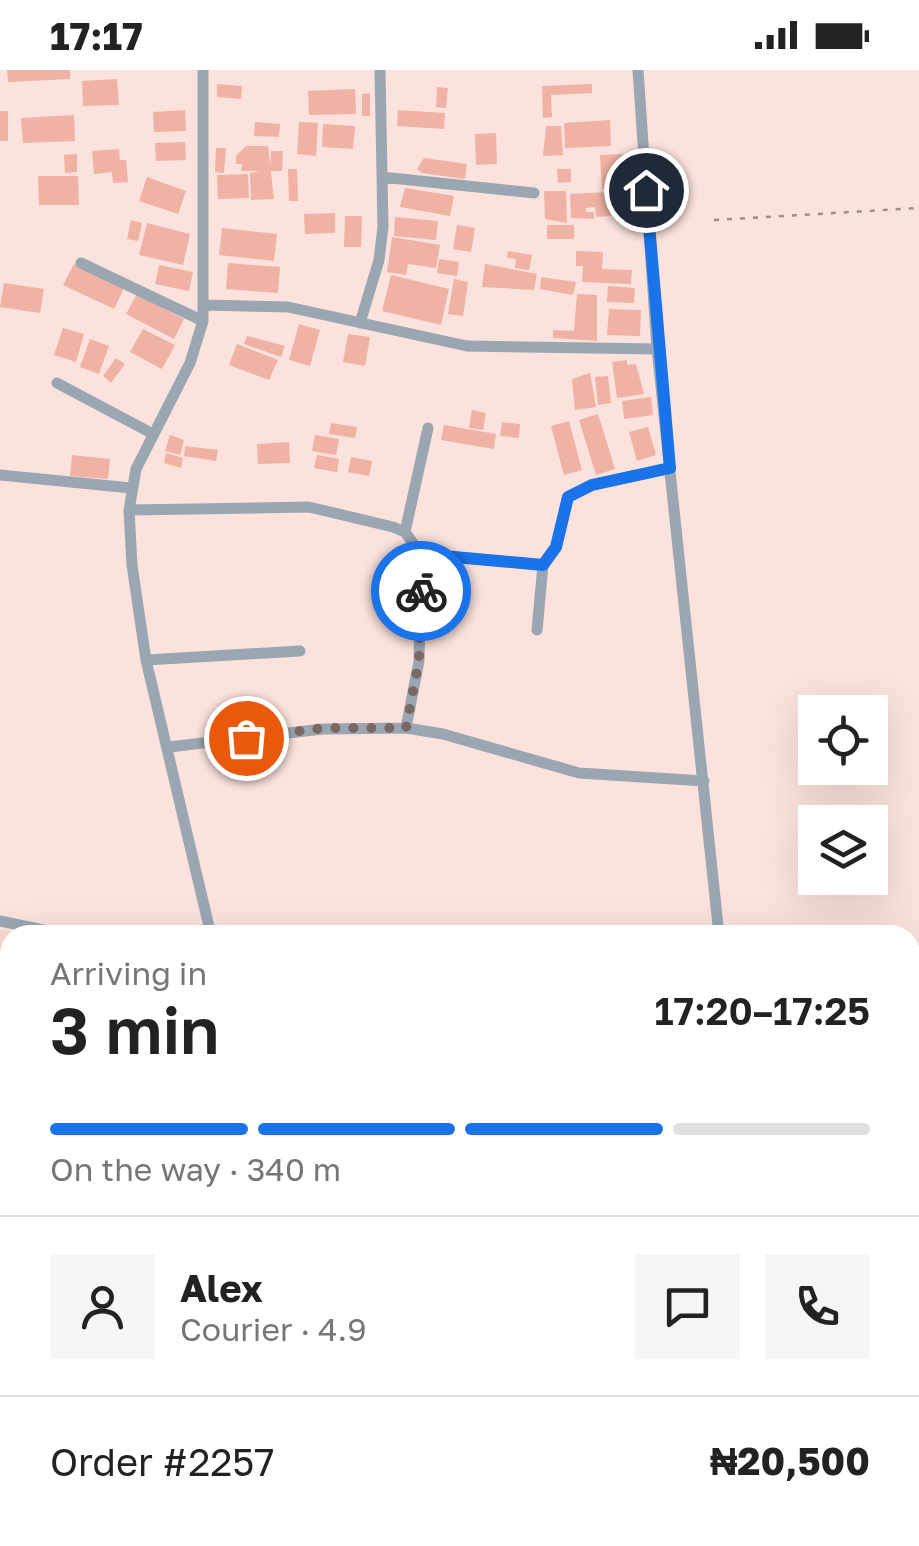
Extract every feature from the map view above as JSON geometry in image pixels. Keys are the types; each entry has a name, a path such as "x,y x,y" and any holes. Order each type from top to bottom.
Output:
{"street":[{"path":"203,70 203,321 190,363 152,434 131,488 128,510 146,660 209,925"},
{"path":"360,324 379,260 380,70"},
{"path":"638,70 657,349 718,925"},
{"path":"382,177 534,192"},
{"path":"81,262 203,321"},
{"path":"204,305 288,307 467,346 657,349"},
{"path":"57,383 152,434"},
{"path":"404,532 428,428"},
{"path":"536,630 543,565 556,547 568,497 592,485 670,468"},
{"path":"0,475 131,488"},
{"path":"128,510 309,507 404,532 421,554 419,660 406,728"},
{"path":"421,554 543,565"},
{"path":"146,660 300,651"},
{"path":"168,748 323,728 406,728 579,773 704,781"}],"path":[{"path":"714,220 919,208"}],"building":[{"path":"7,70 70,70 70,79 8,82"},
{"path":"117,79 119,105 83,106 82,81"},
{"path":"217,84 242,86 241,99 217,97"},
{"path":"592,84 592,93 551,95 552,117 543,118 542,86"},
{"path":"437,87 448,88 446,108 436,107"},
{"path":"355,89 356,114 309,115 308,91"},
{"path":"370,93 370,116 362,116 362,94"},
{"path":"185,110 186,131 154,132 153,112"},
{"path":"398,110 445,113 444,129 397,126"},
{"path":"0,111 8,111 8,141 0,141"},
{"path":"74,115 75,141 23,143 21,118"},
{"path":"610,120 611,146 565,148 564,123"},
{"path":"255,122 280,124 279,137 254,136"},
{"path":"299,122 318,123 316,156 297,154"},
{"path":"323,124 355,126 353,149 322,147"},
{"path":"546,126 561,126 563,155 543,156"},
{"path":"496,133 497,164 476,165 475,134"},
{"path":"185,142 186,160 156,161 155,143"},
{"path":"246,146 268,146 274,199 251,200 250,173 260,171 241,171 242,164 236,164 236,156"},
{"path":"216,148 226,148 224,173 215,172"},
{"path":"119,149 120,160 126,160 128,182 113,183 112,172 94,174 92,151"},
{"path":"271,151 283,151 282,171 270,171"},
{"path":"77,154 77,172 65,173 64,155"},
{"path":"626,154 628,187 602,189 600,155"},
{"path":"424,158 467,164 465,179 422,173 417,169"},
{"path":"288,169 297,169 298,201 289,201"},
{"path":"557,169 571,169 571,182 558,183"},
{"path":"248,174 249,198 218,199 217,175"},
{"path":"38,176 78,176 79,205 39,205"},
{"path":"147,177 186,191 178,214 139,201"},
{"path":"405,188 454,196 450,216 400,207"},
{"path":"544,191 566,191 567,223 545,219"},
{"path":"610,192 611,216 596,217 595,207 586,208 586,212 594,212 594,219 571,218 570,194"},
{"path":"335,213 335,233 305,234 304,214"},
{"path":"345,216 362,216 361,247 344,247"},
{"path":"395,217 438,221 436,240 394,236"},
{"path":"131,220 142,223 138,241 127,239"},
{"path":"147,223 190,234 183,265 139,255"},
{"path":"457,225 475,228 471,252 453,249"},
{"path":"547,225 574,225 574,239 547,239"},
{"path":"222,228 277,234 274,261 219,255"},
{"path":"392,237 440,245 436,268 408,264 406,275 387,272"},
{"path":"508,251 532,255 529,270 515,268 516,259 507,258"},
{"path":"576,251 603,252 602,269 632,270 631,284 582,282 583,266 576,266"},
{"path":"439,259 459,262 457,276 437,273"},
{"path":"228,263 280,267 278,293 226,289"},
{"path":"74,264 124,288 114,309 63,285"},
{"path":"485,264 537,274 534,290 482,287"},
{"path":"159,265 193,272 189,291 155,284"},
{"path":"391,275 449,289 441,325 382,311"},
{"path":"541,277 576,282 573,295 540,289"},
{"path":"454,279 468,282 463,316 448,314"},
{"path":"4,283 44,289 40,313 0,307"},
{"path":"608,286 635,288 634,303 607,302"},
{"path":"137,294 184,319 174,339 126,314"},
{"path":"577,294 597,295 597,341 553,338 553,330 574,331"},
{"path":"609,309 641,310 640,336 607,335"},
{"path":"299,324 320,330 310,366 289,360"},
{"path":"63,328 84,334 76,362 54,355"},
{"path":"143,329 175,345 162,369 130,352"},
{"path":"348,334 370,337 365,366 343,362"},
{"path":"247,336 285,346 281,357 244,344"},
{"path":"90,339 109,346 99,374 80,367"},
{"path":"237,344 278,360 269,380 229,365"},
{"path":"116,358 125,364 111,383 103,376"},
{"path":"627,360 627,365 636,364 644,394 617,398 612,362"},
{"path":"590,373 596,407 575,410 572,379"},
{"path":"608,376 611,403 598,405 595,377"},
{"path":"651,397 653,415 624,419 622,401"},
{"path":"472,410 486,413 483,430 469,428"},
{"path":"598,414 615,469 596,475 579,420"},
{"path":"569,421 582,470 564,475 551,426"},
{"path":"502,422 520,424 519,438 500,436"},
{"path":"331,423 357,427 355,438 329,434"},
{"path":"444,425 496,434 494,449 441,440"},
{"path":"648,427 656,455 637,461 629,432"},
{"path":"170,435 184,440 180,455 165,451"},
{"path":"315,435 339,439 336,455 312,451"},
{"path":"289,442 290,463 258,464 257,444"},
{"path":"185,446 218,450 216,461 184,456"},
{"path":"166,453 183,458 181,468 164,463"},
{"path":"72,455 110,459 108,479 70,476"},
{"path":"317,455 339,459 337,472 314,468"},
{"path":"351,457 372,461 369,476 348,472"}],"way so far":[{"path":"246,738 323,728 406,728 419,660 421,591"}],"route":[{"path":"421,591 421,554 543,565 556,547 568,497 592,485 670,468 646,190"}]}
